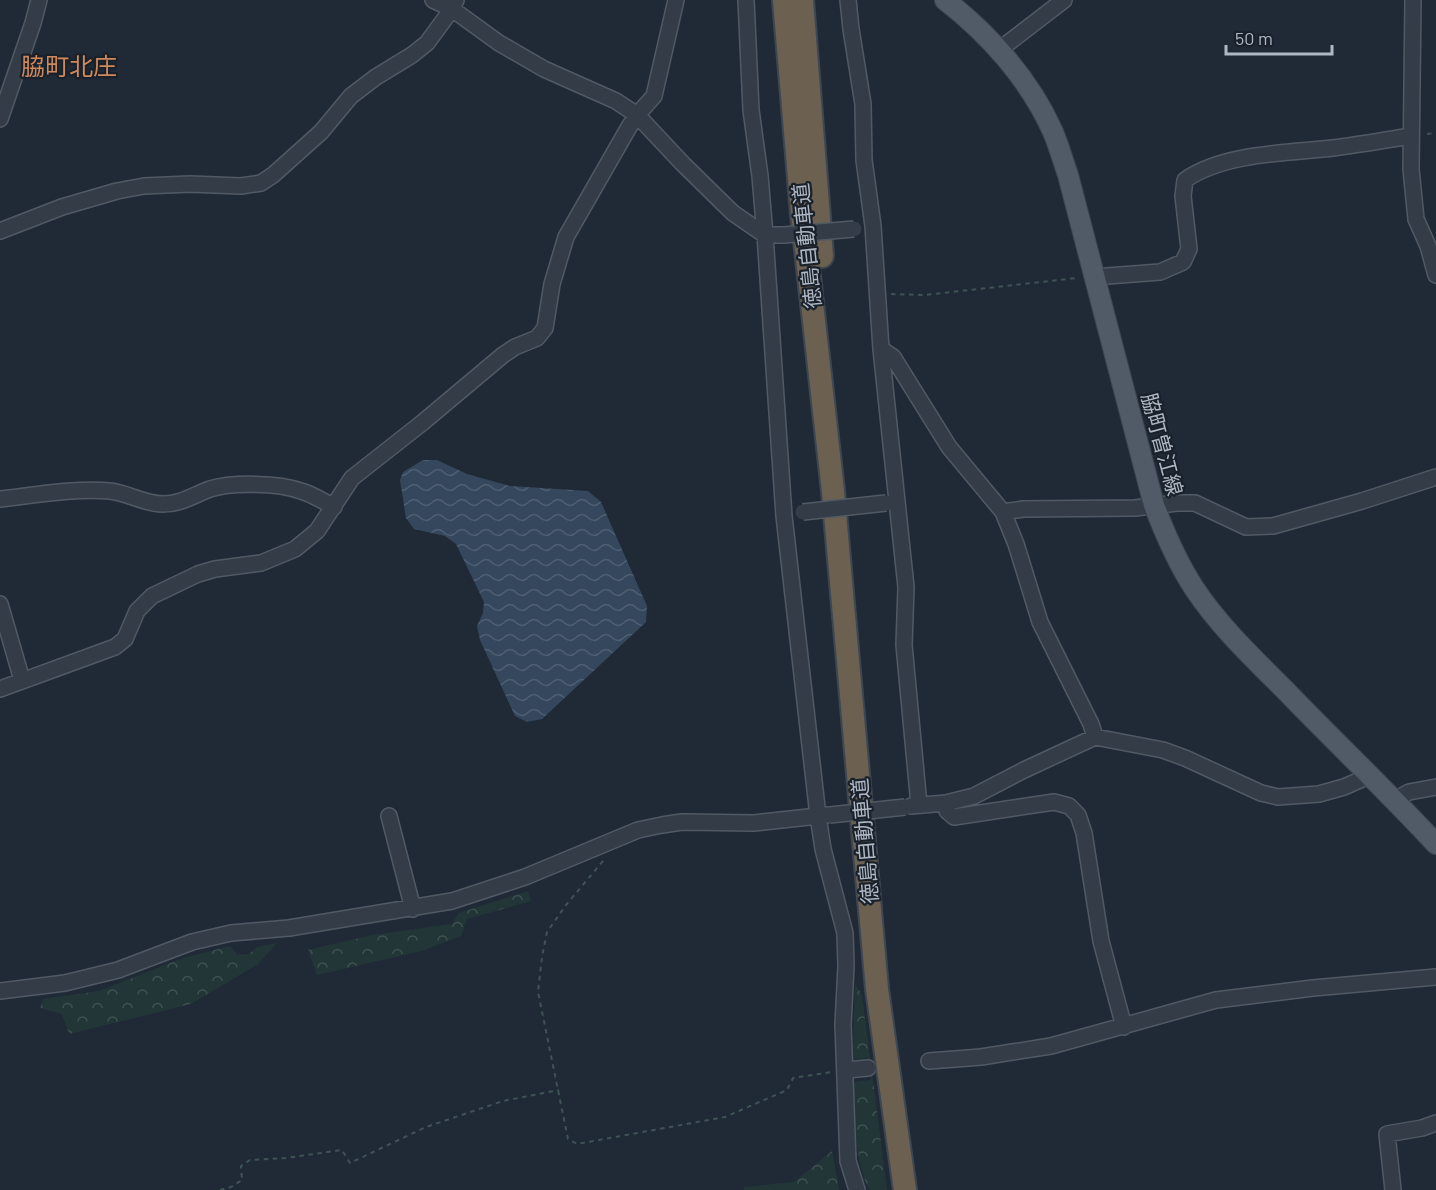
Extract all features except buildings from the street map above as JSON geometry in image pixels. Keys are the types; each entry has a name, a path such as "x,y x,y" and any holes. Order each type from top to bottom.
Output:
{"highway":[{"name":"徳島自動車道","path":"784,0 802,214 833,491 877,989 904,1190"},
{"name":"徳島自動車道","path":"802,0 820,213 833,491"}],"main road":[{"name":"脇町曽江線","path":"945,0 968,18 999,50 1030,92 1053,131 1068,175 1154,506 1167,539 1194,588 1232,637 1436,844"}],"street":[{"path":"0,119 39,0"},
{"path":"433,0 454,5 499,43 544,69 616,101 637,115 682,165 733,213 765,235 873,226"},
{"path":"0,689 115,647 125,639 136,611 152,596 198,574 215,569 261,563 295,549 317,531 352,478 503,355 537,338 545,328 552,284 566,237 637,115 654,96 676,0"},
{"path":"746,0 751,110 765,235 783,516 824,816 823,849 845,933 843,1025 848,1161 857,1190"},
{"path":"849,0 851,29 863,104 864,160 873,226 892,502 906,588 904,645 912,806"},
{"path":"999,50 1064,0"},
{"path":"1413,0 1411,169 1416,219 1428,246 1436,275"},
{"path":"0,231 62,207 117,191 144,186 190,184 241,186 261,183 321,132 351,96 427,43 454,5"},
{"path":"1094,277 1160,272 1183,262 1189,249 1184,196 1185,180 1199,171 1257,155 1335,148 1411,136"},
{"path":"881,348 893,357 949,447 1003,512 1016,544 1040,622 1091,724 1095,737"},
{"path":"1003,512 1023,509 1135,508 1195,503 1246,527 1273,526 1436,477"},
{"path":"0,498 97,490 118,492 143,501 162,504 182,502 211,489 227,486 278,485 302,491 334,507"},
{"path":"783,516 892,502"},
{"path":"0,604 22,680"},
{"path":"0,991 65,983 118,970 192,942 231,933 289,928 453,901 525,877 638,830 662,825 682,822 754,823 946,803 974,796 1095,737 1163,750 1261,793 1278,797 1319,794 1344,787 1369,776"},
{"path":"1395,800 1409,792 1436,787"},
{"path":"946,803 947,811 954,817 1054,802 1069,806 1078,814 1084,833 1101,940 1124,1027"},
{"path":"389,816 413,909"},
{"path":"929,1061 981,1057 1051,1046 1216,1000 1313,988 1436,977"},
{"path":"846,1070 868,1068"},
{"path":"1393,1190 1387,1134 1436,1123"}],"path":[{"path":"877,294 925,295 1094,277"},
{"path":"611,857 601,863 566,904 547,932 545,940 538,992 568,1139 577,1144 725,1117 787,1090 793,1078 846,1070"},
{"path":"220,1190 231,1187 242,1180 241,1166 250,1160 286,1158 342,1150 350,1163 426,1128 503,1101 559,1090"}],"green space":[{"path":"528,891 531,901 467,919 461,936 421,951 317,975 308,950 372,935 452,924 459,913"},
{"path":"277,943 258,964 191,1004 69,1034 62,1014 40,1008 43,999 99,991 183,958 230,946 237,955 249,954 257,947"},
{"path":"855,984 862,995 887,1190 869,1190 860,1164 855,1124 854,1082 871,1080 868,1058 853,1059"},
{"path":"832,1151 839,1190 744,1190 744,1187 794,1182"}],"water":[{"path":"423,460 437,460 467,474 510,486 588,491 601,502 647,606 646,622 542,719 527,722 515,716 480,640 477,626 483,613 484,602 456,544 445,536 414,529 406,518 400,480 403,472"}],"district":[{"name":"脇町北庄","path":"69,65"}]}
